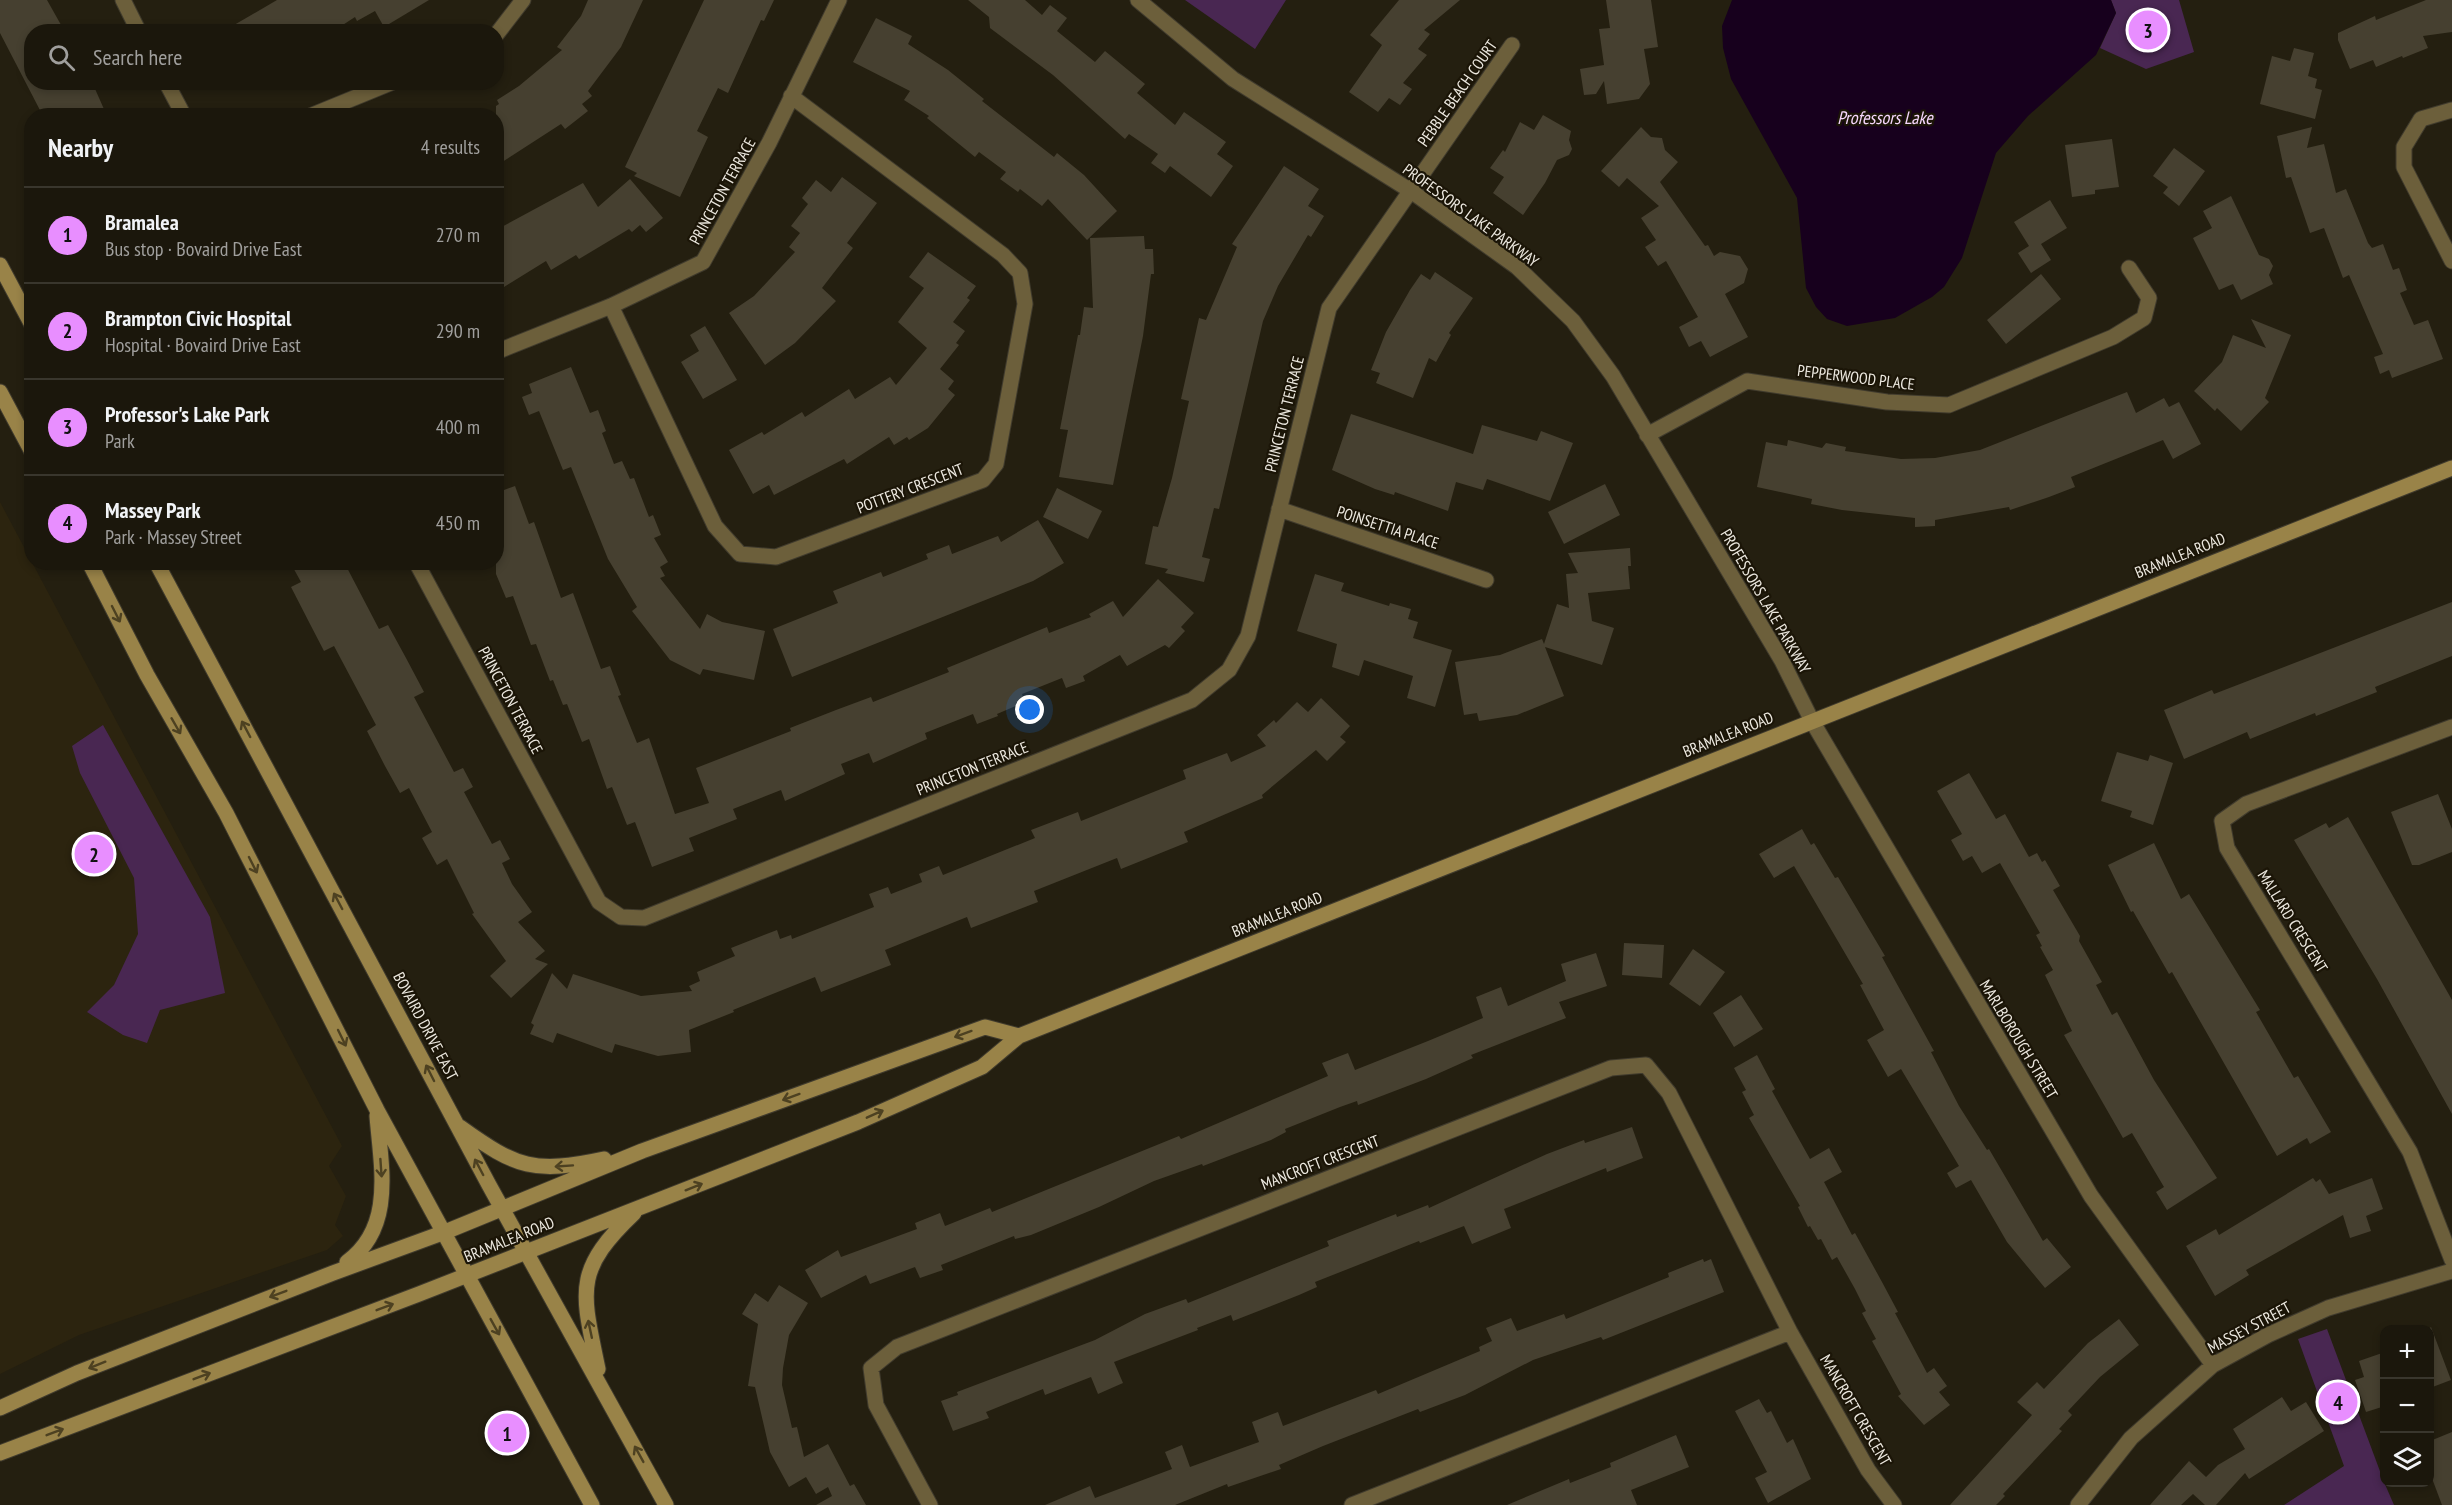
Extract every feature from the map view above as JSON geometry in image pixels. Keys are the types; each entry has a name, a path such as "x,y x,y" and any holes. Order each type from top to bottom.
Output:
{"main road":[{"path":"0,265 24,310"},
{"path":"0,392 24,437"},
{"name":"BRAMALEA ROAD","path":"0,1453 467,1275 858,1122 982,1067 1019,1036 2452,468"},
{"path":"93,570 147,675 226,813 377,1110 446,1232 592,1505"},
{"name":"BOVAIRD DRIVE EAST","path":"160,570 457,1125 666,1505"},
{"name":"BRAMALEA ROAD","path":"0,1408 77,1373 333,1273 446,1232 642,1151 985,1027 1019,1036"},
{"path":"333,1273 361,1252 374,1232 381,1213 377,1110"},
{"path":"457,1125 498,1154 535,1168 571,1166 642,1151"},
{"path":"602,1386 586,1311 586,1286 593,1261 606,1239 639,1208"}],"street":[{"path":"123,0 135,24"},
{"path":"504,24 522,0"},
{"name":"PRINCETON TERRACE","path":"504,349 611,306 703,262 769,143 839,0"},
{"name":"PROFESSORS LAKE PARKWAY","path":"1138,0 1233,79 1411,191 1517,267 1573,321 1613,376 1782,661 1812,721"},
{"name":"PEBBLE BEACH COURT","path":"1411,191 1512,45"},
{"path":"170,90 180,108"},
{"path":"330,108 373,90"},
{"name":"POTTERY CRESCENT","path":"611,306 715,526 740,555 776,557 983,480 990,472 996,464 1025,303 1020,273 1003,255 791,96"},
{"path":"2452,110 2421,119 2404,147 2404,167 2452,261"},
{"name":"PRINCETON TERRACE","path":"420,570 599,902 621,917 644,918 1192,700 1229,670 1248,636 1329,308 1411,191"},
{"name":"PEPPERWOOD PLACE","path":"1647,435 1747,381 1887,402 1949,405 2113,338 2144,318 2149,298 2129,267"},
{"name":"POINSETTIA PLACE","path":"1279,509 1486,580"},
{"name":"MARLBOROUGH STREET","path":"1812,721 2091,1196 2213,1365"},
{"name":"MALLARD CRESCENT","path":"2452,727 2246,804 2222,821 2227,848 2410,1152 2452,1260"},
{"name":"MANCROFT CRESCENT","path":"930,1505 876,1405 871,1368 897,1347 1611,1068 1646,1065 1669,1093 1790,1332 1868,1470 1894,1505"},
{"name":"MASSEY STREET","path":"2078,1505 2131,1438 2213,1365 2268,1335 2328,1308 2452,1271"},
{"path":"1352,1505 1790,1332"}],"shaded area":[{"path":"1185,0 1286,0 1255,49"},
{"path":"2111,0 2179,0 2194,52 2146,69 2100,48 2116,13"},
{"path":"0,502 24,547 24,570 36,570 342,1146 329,1166 346,1196 335,1225 343,1236 327,1250 79,1335 0,1374"},
{"path":"103,725 210,917 225,993 160,1010 147,1043 123,1035 87,1012 114,985 138,934 134,878 80,773 72,746"},
{"path":"2327,1329 2380,1471 2380,1487 2386,1487 2394,1505 2284,1505 2344,1466 2298,1339"}],"water":[{"name":"Professors Lake","path":"1732,0 2111,0 2116,13 2096,55 2028,116 1996,153 1962,258 1944,287 1932,297 1895,318 1847,326 1827,319 1816,307 1806,288 1797,198 1731,79 1723,48 1722,26"}],"building":[{"path":"0,0 47,0 60,24 24,24 24,79 0,33"},
{"path":"277,0 429,0 389,24 382,24 375,11 357,21 355,17 344,24 236,24"},
{"path":"588,0 643,0 621,47 588,91 592,96 582,104 588,111 565,129 561,124 504,161 504,108 496,108 499,104 497,100 519,86 562,50 557,47 581,16"},
{"path":"704,0 774,0 764,21 761,20 728,93 718,88 697,131 708,137 680,197 634,176 637,173 625,167"},
{"path":"968,0 1025,0 1042,15 1050,5 1067,18 1057,31 1095,62 1105,51 1145,84 1137,93 1175,125 1184,112 1226,142 1217,154 1233,166 1211,197 1170,166 1165,173 1151,163 1158,154 1129,134 1125,139 1053,75 990,28 989,17"},
{"path":"1399,0 1460,0 1424,30 1430,34 1418,49 1427,55 1403,83 1412,89 1400,105 1389,98 1378,112 1349,92 1382,45 1370,35"},
{"path":"1606,0 1651,0 1658,47 1644,49 1650,84 1639,99 1607,104 1604,81 1596,94 1584,95 1580,69 1604,65 1599,29 1610,28"},
{"path":"2426,0 2452,0 2452,32 2423,36 2428,48 2403,58 2402,56 2376,67 2373,60 2350,69 2338,40 2338,33 2375,16 2376,20"},
{"path":"876,18 912,36 908,44 948,70 984,99 982,101 1054,157 1057,153 1084,175 1117,211 1087,240 1048,199 1042,206 1020,189 1018,192 1000,179 1006,172 979,152 975,157 927,118 929,116 904,100 910,91 853,62"},
{"path":"2294,48 2314,53 2308,76 2317,79 2315,88 2322,90 2315,119 2260,104 2272,56 2290,61"},
{"path":"30,90 96,90 103,108 39,108"},
{"path":"1543,115 1571,131 1569,140 1572,149 1569,155 1557,160 1545,183 1523,215 1493,193 1504,177 1490,168 1503,150 1505,152 1520,122 1534,130"},
{"path":"1641,127 1651,137 1662,138 1665,150 1678,162 1660,182 1705,246 1708,245 1714,256 1720,252 1740,256 1748,269 1744,283 1725,294 1748,337 1710,357 1701,341 1689,347 1679,327 1698,317 1666,261 1658,266 1645,247 1656,240 1641,218 1659,206 1627,178 1619,187 1601,171"},
{"path":"2312,127 2307,148 2324,144 2336,193 2346,189 2368,243 2372,248 2383,244 2393,270 2399,268 2407,290 2400,293 2414,325 2428,320 2443,359 2392,378 2389,370 2380,374 2374,357 2383,354 2349,275 2343,278 2324,228 2310,233 2291,177 2286,178 2277,136"},
{"path":"2112,139 2119,187 2095,190 2095,194 2072,197 2065,145"},
{"path":"2174,148 2205,171 2179,206 2163,193 2168,187 2153,176"},
{"path":"1284,166 1319,189 1308,206 1324,216 1311,237 1308,235 1278,286 1263,321 1219,509 1214,508 1202,557 1210,559 1204,582 1165,573 1168,569 1145,564 1153,526 1158,527 1172,478 1189,401 1181,399 1199,318 1206,320 1237,247 1232,244"},
{"path":"842,177 877,203 847,243 853,248 822,288 836,301 795,343 765,365 729,313 754,296 795,252 789,247 800,233 791,226 808,204 802,198 816,180 831,192"},
{"path":"630,179 663,218 646,232 640,225 632,232 629,229 579,259 576,255 551,270 546,261 504,287 504,226 583,183 598,207"},
{"path":"2231,196 2259,255 2269,259 2273,266 2269,275 2273,284 2241,300 2233,284 2219,290 2193,238 2212,228 2203,211"},
{"path":"2050,200 2067,228 2041,244 2051,260 2031,273 2018,253 2029,246 2014,222"},
{"path":"1144,236 1145,249 1153,249 1154,274 1151,274 1143,336 1113,485 1059,477 1068,430 1060,429 1078,335 1080,335 1084,307 1093,308 1090,238"},
{"path":"928,252 976,286 967,298 970,300 953,322 965,331 956,343 959,345 940,369 954,381 948,389 955,395 928,428 909,440 907,437 894,445 889,437 847,464 844,459 774,495 769,485 753,494 729,450 762,432 764,435 802,412 805,417 849,389 855,399 890,377 896,385 927,348 898,322 924,288 909,277"},
{"path":"1435,272 1473,298 1449,333 1451,335 1436,362 1429,358 1413,398 1376,383 1380,373 1371,370 1386,332 1410,290 1421,274 1430,280"},
{"path":"2041,274 2061,299 2006,344 1987,320"},
{"path":"2251,319 2291,335 2265,398 2269,402 2241,431 2217,408 2215,411 2194,391 2222,362 2233,335 2266,348"},
{"path":"705,326 737,380 703,399 681,362 699,351 690,335"},
{"path":"571,367 590,413 598,410 606,431 602,433 614,464 622,461 630,479 634,478 649,517 653,515 661,535 654,538 668,562 660,567 665,576 660,578 700,629 707,614 722,622 765,631 754,680 703,669 700,675 670,660 632,611 637,607 608,559 571,467 563,470 539,411 529,415 522,397 532,393 529,384"},
{"path":"2127,392 2136,413 2164,398 2169,407 2179,402 2201,444 2173,459 2163,440 2071,477 2075,487 2049,497 2010,510 2009,507 1935,520 1935,526 1915,527 1915,518 1842,510 1811,504 1812,499 1757,487 1766,442 1787,446 1788,440 1822,448 1826,443 1846,447 1845,451 1901,459 1935,458 1980,450"},
{"path":"1351,414 1473,454 1482,425 1537,441 1541,431 1573,443 1550,501 1487,479 1483,490 1456,482 1448,511 1395,492 1394,495 1375,489 1332,470"},
{"path":"1605,484 1620,515 1564,544 1548,512"},
{"path":"515,486 529,524 534,522 561,598 573,593 601,669 610,666 621,695 618,696 637,743 649,738 675,814 709,803 696,768 791,731 790,728 836,710 871,697 873,702 949,672 947,668 1047,627 1049,633 1091,617 1089,614 1113,601 1123,617 1158,579 1194,613 1181,627 1185,631 1169,648 1165,645 1127,666 1120,655 1083,676 1085,681 1066,688 1062,678 1022,694 1025,702 997,714 998,716 977,724 973,714 925,733 927,739 873,763 869,753 841,764 845,774 785,801 781,790 733,809 737,819 689,838 694,851 652,867 635,822 627,825 612,787 607,789 589,739 582,742 567,704 563,705 553,680 550,681 536,644 531,645 513,596 506,598 496,574 496,570 504,570 504,490"},
{"path":"1057,488 1102,511 1088,539 1043,517"},
{"path":"1038,520 1064,563 1033,581 792,677 773,629 838,603 833,591 881,572 883,577 928,559 926,554 949,545 952,554 998,536 1001,542"},
{"path":"1630,548 1631,566 1628,566 1630,589 1588,593 1592,621 1614,628 1602,665 1545,647 1564,696 1517,715 1479,721 1477,713 1464,715 1455,662 1500,655 1542,639 1544,644 1557,604 1569,608 1566,574 1578,573 1568,553"},
{"path":"294,570 348,570 379,629 388,625 424,692 414,697 454,772 463,768 473,787 464,792 492,844 500,840 510,859 502,863 512,884 532,912 518,922 545,951 535,959 548,964 511,998 490,976 506,961 472,914 474,913 447,859 437,865 422,838 432,832 409,788 400,793 385,766 367,731 376,725 334,646 324,651 291,587 301,582"},
{"path":"1315,574 1344,583 1341,591 1389,606 1390,603 1411,609 1408,619 1418,622 1413,638 1452,650 1435,707 1407,698 1413,676 1364,660 1359,676 1332,667 1337,644 1297,631"},
{"path":"2452,602 2452,656 2375,687 2377,692 2316,716 2315,713 2250,739 2247,732 2184,759 2164,710 2212,690 2214,694"},
{"path":"1321,698 1350,726 1340,737 1346,742 1327,761 1316,750 1262,795 1263,798 1184,832 1188,842 1121,869 1117,858 1034,891 1038,902 971,928 967,917 885,950 891,965 821,992 815,977 733,1010 734,1012 689,1030 691,1052 658,1056 615,1044 612,1053 557,1033 553,1043 530,1034 534,1025 531,1023 552,973 567,989 573,974 641,996 692,991 689,986 700,981 697,972 735,956 731,948 777,930 780,939 791,935 792,939 874,907 869,894 888,887 891,894 922,882 919,874 939,866 943,875 1035,838 1031,830 1078,812 1081,821 1186,779 1183,770 1227,753 1231,762 1266,746 1257,735 1274,720 1276,723 1297,702 1308,712"},
{"path":"2117,752 2148,761 2150,755 2173,763 2153,825 2130,817 2132,811 2101,801"},
{"path":"1969,773 1996,819 2005,814 2029,857 2037,853 2042,862 2045,860 2060,886 2053,890 2080,936 2079,941 2102,982 2096,985 2112,1015 2117,1012 2154,1080 2217,1178 2167,1210 2156,1192 2164,1187 2132,1133 2123,1138 2064,1035 2072,1031 2045,975 2053,970 2040,947 2042,946 2036,935 2040,933 2000,863 1982,873 1972,856 1963,861 1951,840 1962,834 1937,791"},
{"path":"2438,794 2452,829 2452,852 2419,865 2412,865 2391,812"},
{"path":"2348,817 2452,1000 2452,1114 2377,979 2294,840 2326,823 2329,828"},
{"path":"1802,829 1811,845 1814,843 1835,878 1838,877 1885,956 1882,957 1934,1051 1931,1052 1959,1106 1987,1150 1989,1149 2043,1241 2047,1238 2071,1267 2045,1288 2007,1242 1971,1180 1956,1188 1947,1173 1959,1166 1901,1069 1888,1077 1867,1040 1884,1030 1860,985 1863,984 1794,866 1774,878 1759,854"},
{"path":"2154,843 2181,899 2189,894 2260,1010 2256,1012 2294,1078 2298,1076 2331,1132 2310,1144 2307,1138 2277,1156 2172,972 2169,974 2133,911 2131,912 2108,865"},
{"path":"1624,943 1664,945 1662,978 1622,975"},
{"path":"1693,949 1725,972 1700,1006 1669,984"},
{"path":"1596,953 1607,986 1559,1002 1566,1018 1471,1055 1473,1058 1426,1079 1358,1105 1357,1101 1340,1107 1285,1129 1286,1132 1271,1140 1203,1166 1202,1164 1154,1181 1031,1235 1015,1239 1014,1236 941,1265 943,1270 920,1278 915,1267 870,1284 866,1275 821,1298 805,1270 838,1250 841,1257 917,1229 915,1223 940,1213 945,1226 990,1208 992,1212 1179,1136 1181,1139 1328,1076 1322,1063 1348,1053 1355,1070 1428,1041 1483,1018 1476,997 1501,987 1508,1006 1566,981 1561,964"},
{"path":"1741,995 1763,1029 1734,1047 1713,1013"},
{"path":"1757,1055 1775,1089 1772,1091 1810,1159 1829,1148 1842,1172 1824,1182 1852,1235 1855,1233 1882,1282 1898,1312 1895,1313 1927,1373 1934,1368 1947,1386 1939,1392 1950,1405 1924,1425 1898,1396 1901,1394 1872,1341 1876,1339 1862,1313 1866,1311 1855,1289 1837,1257 1832,1260 1821,1239 1818,1240 1810,1226 1808,1227 1798,1207 1800,1206 1749,1118 1754,1115 1742,1092 1746,1090 1734,1068"},
{"path":"1632,1127 1643,1158 1607,1172 1606,1168 1504,1209 1511,1228 1472,1244 1464,1226 1420,1243 1419,1241 1315,1282 1317,1287 1299,1295 1233,1321 1231,1315 1114,1362 1123,1383 1098,1394 1091,1377 1045,1395 1043,1389 986,1412 989,1418 953,1431 941,1401 958,1395 957,1392 1095,1340 1145,1314 1186,1299 1188,1303 1329,1246 1327,1241 1396,1214 1397,1217 1428,1205 1429,1208 1547,1154 1584,1140 1585,1143"},
{"path":"2313,1178 2316,1182 2320,1179 2329,1194 2372,1178 2383,1209 2366,1216 2371,1231 2350,1238 2343,1215 2246,1270 2249,1275 2215,1296 2186,1246 2216,1229 2219,1235"},
{"path":"1703,1259 1704,1262 1711,1259 1724,1292 1603,1340 1601,1337 1533,1360 1465,1395 1420,1412 1418,1409 1323,1446 1279,1465 1281,1469 1228,1487 1227,1484 1175,1505 1045,1505 1090,1486 1095,1498 1172,1469 1165,1452 1182,1445 1190,1467 1259,1442 1252,1422 1278,1412 1283,1426 1376,1390 1378,1394 1480,1351 1479,1347 1492,1341 1486,1328 1511,1318 1517,1331 1564,1314 1566,1319 1669,1277 1668,1273"},
{"path":"779,1285 808,1303 789,1335 783,1368 782,1385 792,1428 797,1427 804,1457 828,1444 850,1486 854,1484 866,1505 816,1505 832,1496 828,1487 816,1494 806,1477 789,1487 770,1452 755,1387 748,1386 758,1324 742,1314 755,1293 768,1302"},
{"path":"2119,1319 2139,1345 2100,1377 2068,1411 2072,1415 2059,1429 2062,1431 2003,1494 2005,1496 1996,1505 1950,1505 2032,1415 2017,1402 2037,1382 2044,1389 2088,1343"},
{"path":"2434,1335 2451,1380 2434,1386"},
{"path":"2380,1354 2380,1408 2366,1412 2355,1380 2364,1377 2359,1361"},
{"path":"2282,1397 2291,1411 2306,1402 2324,1431 2249,1479 2245,1473 2216,1505 2205,1505 2193,1494 2181,1505 2150,1505 2189,1461 2206,1477 2218,1465 2245,1449 2233,1429"},
{"path":"1759,1399 1767,1413 1771,1411 1787,1443 1793,1439 1811,1479 1768,1503 1755,1478 1767,1472 1735,1411"},
{"path":"2452,1432 2452,1505 2442,1505 2434,1484 2434,1439"},
{"path":"1676,1435 1689,1467 1631,1490 1637,1505 1507,1505 1569,1479 1570,1483 1611,1467 1610,1463"}],"place":[{"name":"Professor's Lake Park","path":"2148,30"},
{"name":"Brampton Civic Hospital","path":"94,854"},
{"name":"Massey Park","path":"2338,1402"},
{"name":"Bramalea","path":"507,1433"}]}
